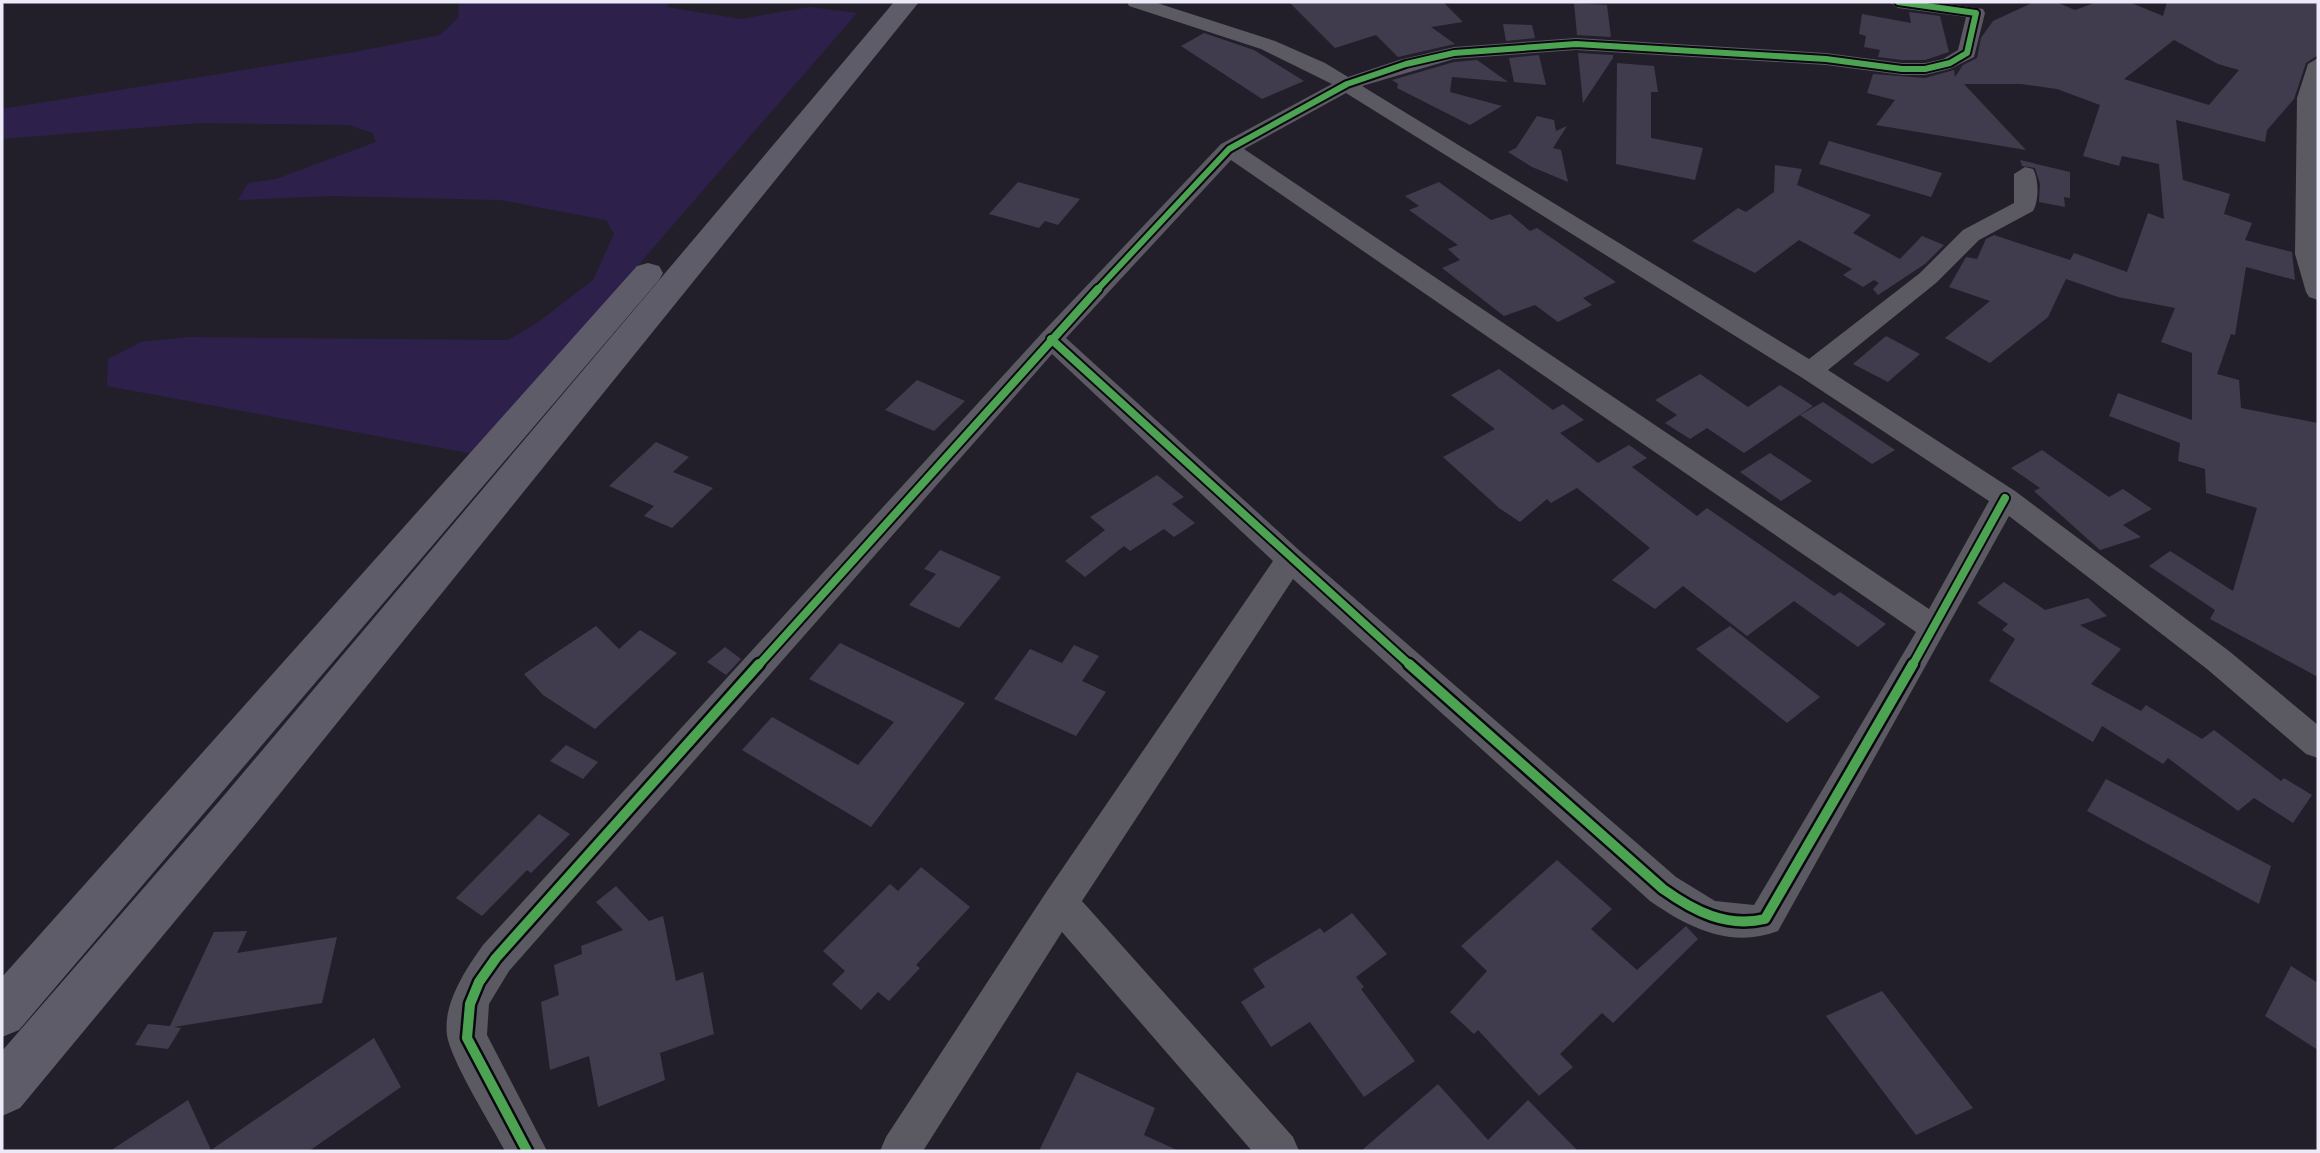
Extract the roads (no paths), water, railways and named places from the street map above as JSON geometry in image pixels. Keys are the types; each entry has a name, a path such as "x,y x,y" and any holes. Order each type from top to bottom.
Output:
{"main road":[{"path":"2,1013 883,2"},
{"path":"2,1090 237,813 907,2"}],"street":[{"path":"527,1151 467,1038 470,1004 478,982 496,958 1051,339 1229,149 1347,84 1406,64 1454,53 1576,44 1826,59 1902,69 1938,66 1967,53 1976,13 1898,2"},
{"path":"1147,3 1268,45 1347,84 1810,371 2005,498 2218,660 2318,744"},
{"path":"2318,64 2307,98 2313,222 2306,254 2318,292"},
{"path":"1229,149 1934,628"},
{"path":"1810,371 1928,278 1971,234 2025,206 2025,174"},
{"path":"1051,339 1290,558 1663,890 1689,908 1748,925 1766,919 1934,628 2005,498"},
{"path":"900,1151 1059,902 1290,558"},
{"path":"1059,902 1279,1151"}]}
